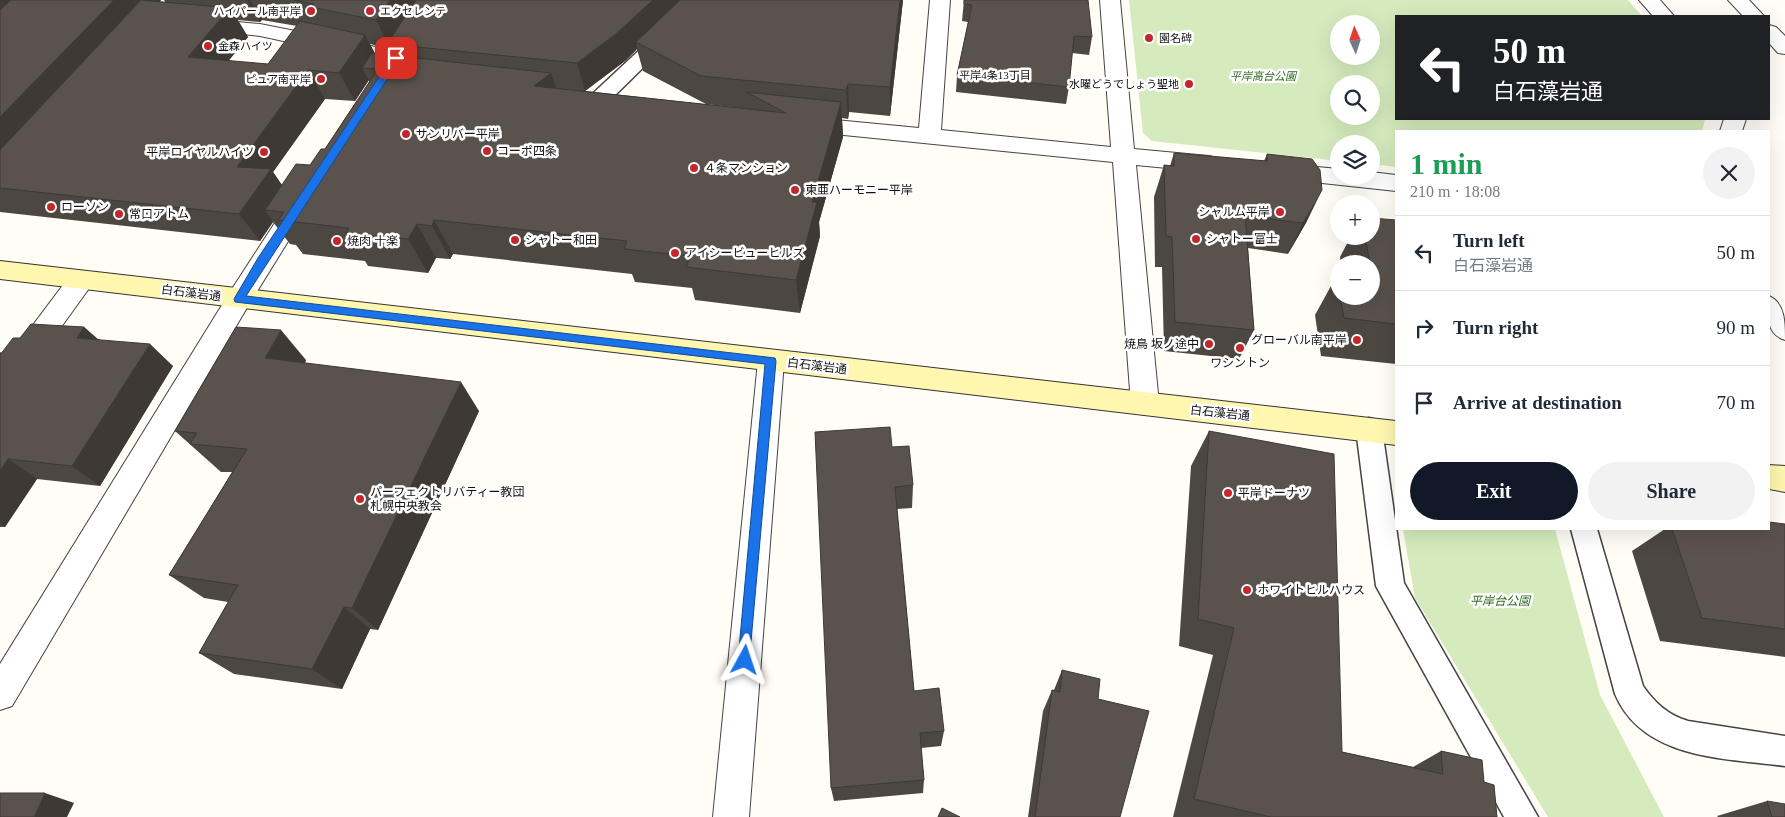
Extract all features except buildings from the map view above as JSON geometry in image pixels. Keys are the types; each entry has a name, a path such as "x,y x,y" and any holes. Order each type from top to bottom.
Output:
{"main road":[{"name":"白石藻岩通","path":"0,270 1382,431"},
{"path":"1770,477 1785,479"}],"street":[{"path":"929,136 940,0"},
{"path":"1110,0 1145,404"},
{"path":"1649,0 1663,15"},
{"path":"1738,0 1753,15"},
{"path":"185,24 260,30 402,49 383,79"},
{"path":"1770,32 1785,48"},
{"path":"585,102 624,106"},
{"path":"781,122 1230,166"},
{"path":"1259,169 1395,183"},
{"path":"0,694 239,299 311,186"},
{"path":"0,390 81,280"},
{"path":"1770,308 1785,330"},
{"path":"731,817 771,361"}],"lane":[{"path":"585,102 703,0"},
{"path":"1382,431 1390,586 1522,817"},
{"path":"1584,530 1630,694 1642,711 1662,727 1687,736 1785,751"}],"green space":[{"name":"平岸高台公園","path":"1129,0 1628,0 1641,15 1395,15 1395,120 1705,120 1702,130 1395,130 1395,167 1380,165 1380,135 1330,135 1330,160 1152,141 1143,133"},
{"name":"平岸台公園","path":"1403,530 1555,530 1600,695 1664,817 1548,817 1415,598"}],"place":[{"name":"ハイパール南平岸","path":"311,11"},
{"name":"エクセレンテ","path":"370,11"},
{"name":"園名碑","path":"1149,38"},
{"name":"金森ハイツ","path":"208,46"},
{"name":"ピュア南平岸","path":"321,79"},
{"name":"水曜どうでしょう聖地","path":"1189,84"},
{"name":"サンリバー平岸","path":"406,134"},
{"name":"コーポ四条","path":"487,151"},
{"name":"平岸ロイヤルハイツ","path":"264,152"},
{"name":"４条マンション","path":"694,168"},
{"name":"東亜ハーモニー平岸","path":"795,190"},
{"name":"ローソン","path":"51,207"},
{"name":"シャルム平岸","path":"1280,212"},
{"name":"常口アトム","path":"119,214"},
{"name":"シャトー富士","path":"1196,239"},
{"name":"シャトー和田","path":"515,240"},
{"name":"焼肉 十楽","path":"337,241"},
{"name":"アイシービューヒルズ","path":"675,253"},
{"name":"グローバル南平岸","path":"1357,340"},
{"name":"焼鳥 坂ノ途中","path":"1209,344"},
{"name":"ワシントン","path":"1240,348"},
{"name":"平岸ドーナツ","path":"1228,493"},
{"name":"パーフェクトリバティー教団 札幌中央教会","path":"360,499"},
{"name":"ホワイトヒルハウス","path":"1247,590"}],"district":[{"name":"平岸4条13丁目","path":"995,75"}],"route":[{"path":"396,58 239,299 771,361 745,660"}]}
